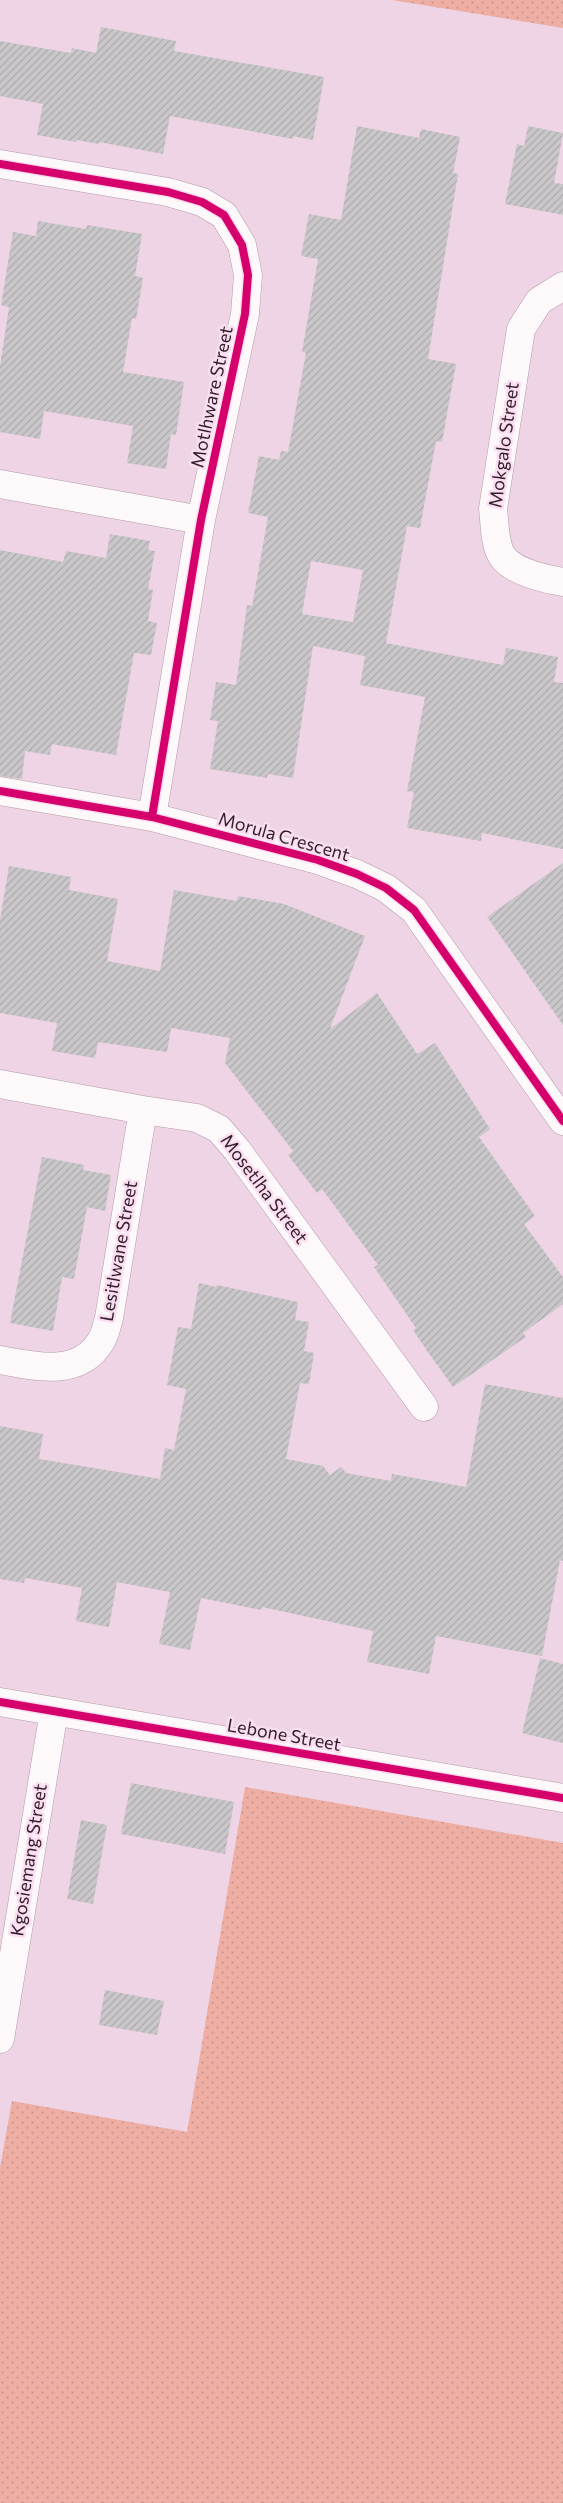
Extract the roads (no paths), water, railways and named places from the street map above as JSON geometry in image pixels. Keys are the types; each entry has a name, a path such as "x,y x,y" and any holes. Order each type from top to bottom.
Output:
{"street":[{"name":"Motlhware Street","path":"0,164 168,192 202,202 224,215 242,245 248,275 245,314 201,520 152,817"},
{"name":"Mokgalo Street","path":"563,286 539,301 521,329 493,509 496,534 502,556 525,573 563,582"},
{"path":"0,484 201,520"},
{"name":"Morula Crescent","path":"0,791 152,817 318,860 358,874 386,888 414,910 563,1121"},
{"name":"Mosetlha Street","path":"0,1084 196,1118 218,1129 237,1150 424,1406"},
{"name":"Lesitlwane Street","path":"0,1360 45,1368 70,1366 86,1357 101,1341 109,1318 143,1110"},
{"name":"Lebone Street","path":"0,1702 563,1798"},
{"name":"Kgosiemang Street","path":"0,2039 54,1711"}]}
